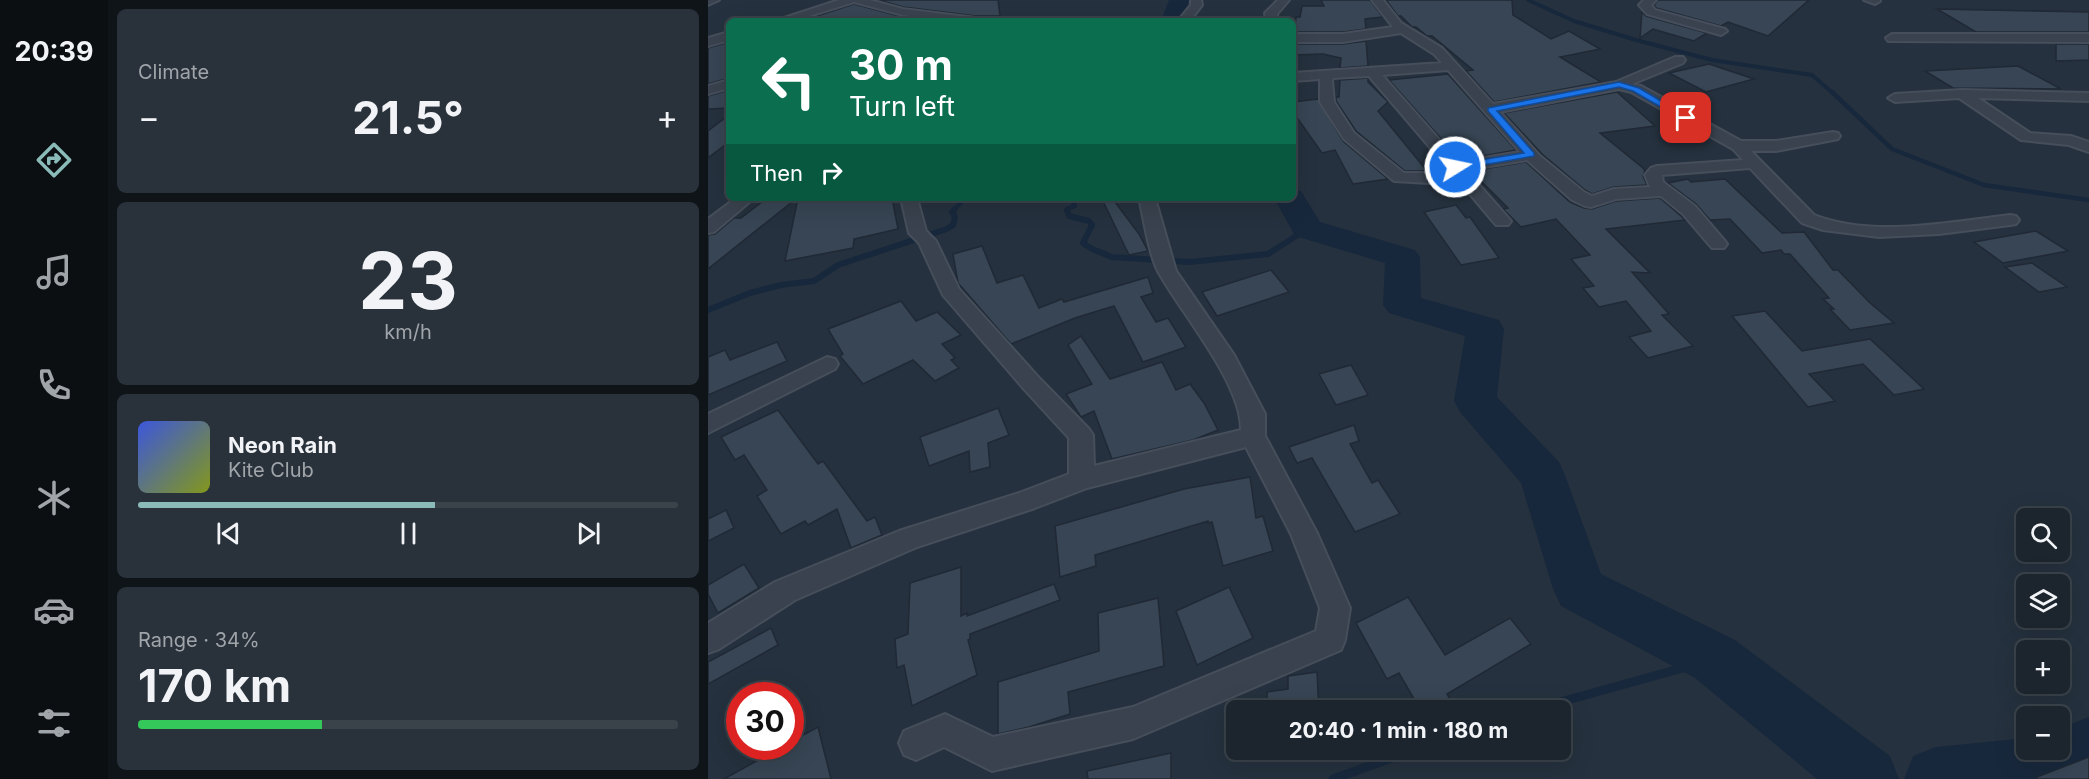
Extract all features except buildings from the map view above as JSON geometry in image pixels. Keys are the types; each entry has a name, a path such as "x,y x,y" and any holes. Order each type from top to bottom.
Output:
{"street":[{"path":"708,2 714,0"},
{"path":"791,18 850,0"},
{"path":"857,0 903,12 952,18"},
{"path":"1186,18 1197,5 1196,0"},
{"path":"1272,18 1271,13 1284,0"},
{"path":"1377,0 1397,25 1438,51 1530,154 1578,196 1591,202 1614,194 1665,191"},
{"path":"1651,0 1644,5 1652,12 1721,31"},
{"path":"894,18 903,12"},
{"path":"1296,38 1343,38 1403,29"},
{"path":"708,42 726,37"},
{"path":"1892,38 2089,38"},
{"path":"1491,109 1619,85 1679,60"},
{"path":"1296,77 1451,66"},
{"path":"1372,71 1502,221"},
{"path":"1328,76 1325,81 1327,102 1349,136 1400,178 1429,178 1455,167 1530,154"},
{"path":"1619,85 1636,89 1738,146 1808,219 1823,225 1879,232 1939,229 2010,220"},
{"path":"714,99 726,87"},
{"path":"1962,94 2026,136 2071,141 2089,147"},
{"path":"1895,98 1962,94 2089,97"},
{"path":"1738,146 1776,146 1833,136"},
{"path":"1718,244 1689,210 1656,184 1653,175 1657,171 1743,165 1754,161"},
{"path":"708,228 742,201"},
{"path":"910,201 922,237 950,291 1081,435 1082,479"},
{"path":"916,743 945,729 992,754 1133,723 1330,640 1335,608 1304,533 1253,436 1252,414 1223,355 1165,262 1148,201"},
{"path":"708,424 827,364"},
{"path":"708,639 785,591 909,539 1026,501 1082,479 1253,436"}],"waterway":[{"path":"1173,18 1179,0"},
{"path":"1528,0 1574,21 1636,40 1712,60 1812,75 1834,94"},
{"path":"1832,92 1892,149 1984,185 2089,200"},
{"path":"953,211 962,201"},
{"path":"1068,211 1067,209 1075,206 1074,201"},
{"path":"1292,201 1307,229 1403,257 1402,305 1485,329 1475,401 1542,475 1580,589 1715,659 1867,779"},
{"path":"1067,210 1069,216 1089,221 1092,225 1083,243 1111,257 1190,262 1268,254 1307,229"},
{"path":"708,310 750,293 781,285 814,281 838,265 947,229 953,225 955,217 953,211"},
{"path":"1568,700 1715,659"},
{"path":"1936,779 2039,768 2089,748"},
{"path":"1333,779 1386,760"}],"route":[{"path":"1455,167 1530,154 1491,109 1619,85 1636,89 1686,118"}]}
